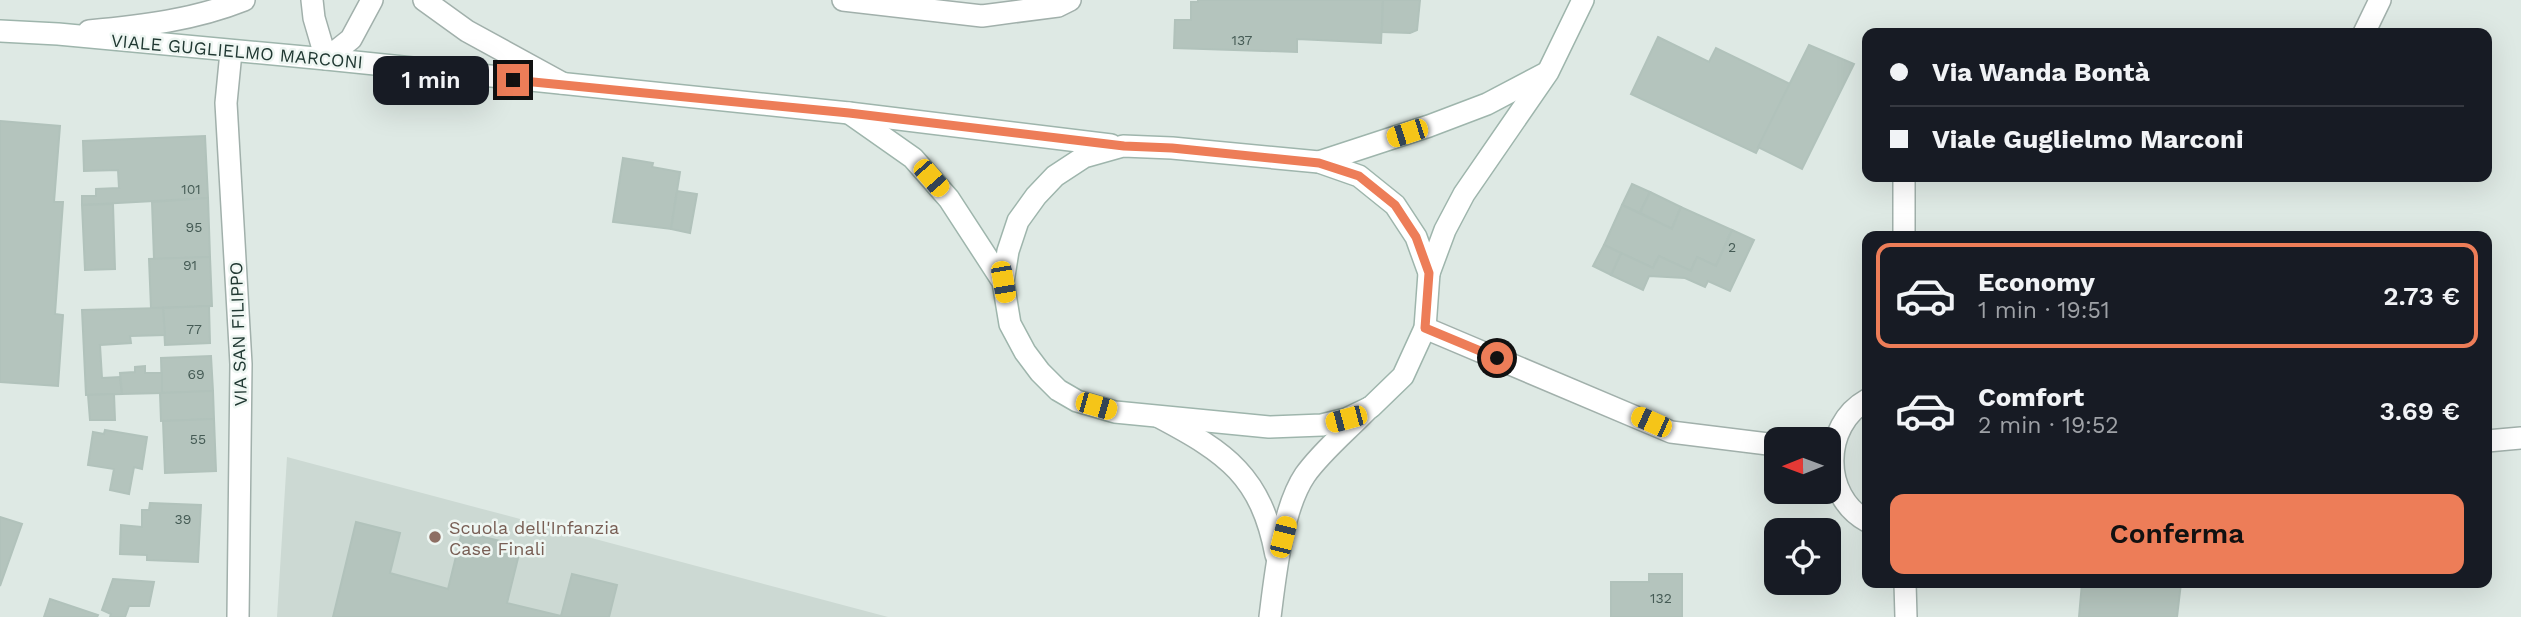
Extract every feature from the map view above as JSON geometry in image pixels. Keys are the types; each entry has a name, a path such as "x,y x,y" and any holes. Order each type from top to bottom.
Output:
{"main road":[{"path":"58,34 154,25 225,8 244,0"},
{"path":"312,0 314,18 326,59 351,39 368,12 372,0"},
{"path":"424,0 467,32 567,86"},
{"path":"843,0 982,16 1058,6 1070,0"},
{"path":"1270,617 1277,562 1290,512 1305,475 1403,376 1425,328 1429,273 1445,230 1464,194 1548,72 1583,0"},
{"path":"2367,28 2381,0"},
{"name":"VIALE GUGLIELMO MARCONI","path":"0,31 326,59 567,86 849,113 1124,146"},
{"name":"VIA SAN FILIPPO","path":"232,52 226,103 241,364 238,617"},
{"path":"1319,163 1487,104 1548,72"},
{"name":"VIALE GUGLIELMO MARCONI","path":"849,113 913,158 949,199 1003,282"},
{"path":"1371,407 1346,419 1309,426 1269,427 1115,412 1077,401 1058,390 1032,362 1010,324 1003,282 1008,251 1018,221 1035,196 1055,176 1084,157 1124,146 1172,148 1319,163 1359,176 1395,205 1416,237 1429,273"},
{"path":"1903,231 1904,182"},
{"path":"1425,328 1671,432 1764,444"},
{"path":"1841,428 1848,415 1862,404"},
{"path":"1159,417 1209,444 1231,462 1252,486 1265,514 1277,562"},
{"path":"2492,441 2521,438"},
{"path":"1841,493 1862,518"},
{"path":"1905,588 1906,617"}],"shaded area":[{"name":"Scuola dell'Infanzia Case Finali","path":"287,457 888,617 277,617"}],"building":[{"path":"1383,0 1381,43 1297,39 1297,52 1174,48 1175,20 1191,20 1191,2"},
{"path":"1383,0 1420,0 1417,30 1410,33 1382,32"},
{"path":"1658,37 1709,62 1716,48 1790,84 1756,153 1631,94"},
{"path":"1809,45 1854,64 1802,169 1758,147"},
{"path":"0,121 60,126 54,202 63,202 55,314 63,315 58,386 0,382"},
{"path":"205,136 208,198 82,205 82,196 96,196 96,189 119,188 118,170 84,171 83,141"},
{"path":"623,158 653,163 652,167 680,172 671,229 613,222"},
{"path":"1632,184 1650,192 1640,213 1622,205"},
{"path":"677,191 697,194 690,233 671,229"},
{"path":"1650,192 1681,207 1672,229 1640,213"},
{"path":"208,198 210,257 154,259 152,202"},
{"path":"113,204 115,269 85,270 82,205"},
{"path":"1622,205 1672,229 1681,207 1732,230 1716,266 1697,257 1691,271 1659,256 1653,268 1604,245"},
{"path":"1732,230 1754,240 1730,291 1708,281 1705,287 1685,278 1649,276 1643,290 1611,275 1621,253 1653,268 1659,256 1691,271 1697,257 1716,266"},
{"path":"1604,245 1621,253 1611,275 1593,266"},
{"path":"210,257 212,306 151,308 149,259"},
{"path":"209,306 210,343 165,345 163,308"},
{"path":"163,308 165,335 130,336 131,343 100,345 102,378 120,377 122,394 86,395 82,310"},
{"path":"211,356 213,391 162,393 161,358"},
{"path":"145,366 145,373 162,373 162,393 122,394 120,373 135,372 135,367"},
{"path":"213,391 214,419 161,421 160,393"},
{"path":"114,394 115,420 90,420 88,395"},
{"path":"214,419 216,471 165,473 163,421"},
{"path":"105,430 147,437 142,469 134,467 129,494 110,490 114,469 88,465 93,432 104,434"},
{"path":"150,503 201,505 198,562 147,560 147,555 120,554 121,525 142,527 142,510 149,510"},
{"path":"0,517 22,524 0,586"},
{"path":"356,522 400,533 390,573 448,589 462,532 521,546 507,603 561,616 572,574 617,585 609,617 333,617"},
{"path":"1649,574 1682,574 1682,617 1611,617 1611,582 1649,582"},
{"path":"113,579 154,582 149,606 129,606 125,617 110,617 111,614 102,610"},
{"path":"2082,588 2180,588 2177,617 2079,617"},
{"path":"50,599 98,615 44,617"}],"place":[{"name":"Scuola dell'Infanzia Case Finali","path":"435,537"}],"route":[{"path":"513,80 849,113 1124,146 1172,148 1319,163 1359,176 1395,205 1416,237 1429,273 1425,328 1497,358"}]}
